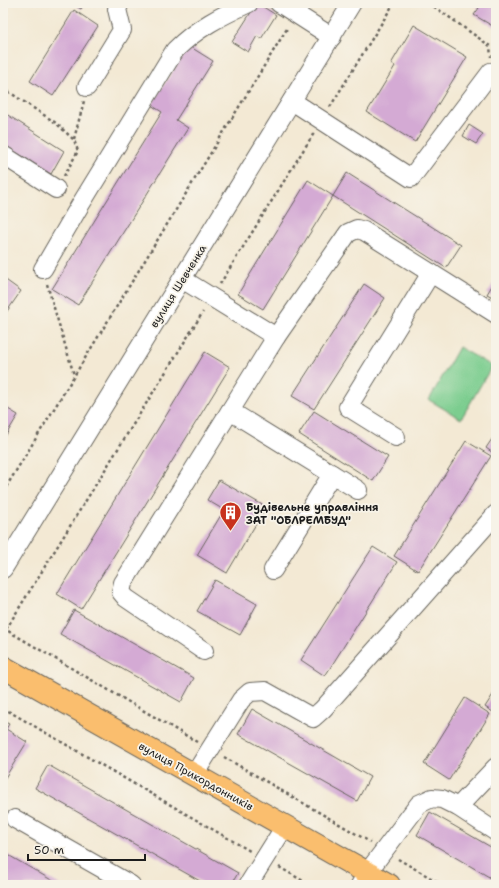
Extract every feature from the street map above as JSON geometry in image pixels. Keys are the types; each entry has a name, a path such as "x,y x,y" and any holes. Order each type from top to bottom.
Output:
{"main road":[{"name":"вулиця Прикордонників","path":"3,667 285,826 364,879 389,885"}],"street":[{"path":"87,87 122,30 117,8 120,3"},
{"path":"43,269 175,50 188,37 217,18 249,3"},
{"path":"279,3 332,37"},
{"name":"вулиця Шевченка","path":"3,569 352,3"},
{"path":"292,101 411,178 491,72 496,74"},
{"path":"3,155 56,189"},
{"path":"204,651 126,598 121,592 123,583 276,337 348,233 357,229 364,231 496,314"},
{"path":"396,437 348,407 431,273"},
{"path":"182,279 276,337"},
{"path":"230,411 358,490"},
{"path":"273,570 332,474"},
{"path":"194,775 240,700 250,692 265,691 313,718 323,709 496,514"},
{"path":"458,808 496,767"},
{"path":"364,879 419,804 432,798 442,799 496,832"},
{"path":"15,819 120,882"},
{"path":"248,885 285,826"}],"path":[{"path":"3,634 4,629 394,3"},
{"path":"429,3 490,46"},
{"path":"3,492 296,14"},
{"path":"74,140 87,87"},
{"path":"3,88 56,123 74,140 78,151 56,189"},
{"path":"43,269 74,375"},
{"path":"3,708 310,885"}],"green space":[{"path":"459,347 492,366 461,419 429,400"}],"building":[{"path":"71,3 85,3 81,9"},
{"path":"257,3 276,15 261,39 257,36 248,52 232,42"},
{"path":"471,3 496,3 496,28 474,15 479,8"},
{"path":"74,10 98,26 53,96 30,81"},
{"path":"414,25 467,57 415,142 367,112 395,66 391,64"},
{"path":"189,46 213,61 176,120 188,128 78,305 52,289 162,112 151,105"},
{"path":"3,112 64,151 51,174 3,144"},
{"path":"469,125 483,134 476,144 463,136"},
{"path":"347,173 461,245 446,268 333,196"},
{"path":"308,180 333,196 263,309 238,294"},
{"path":"3,278 21,291 3,317"},
{"path":"496,279 496,299 487,294"},
{"path":"364,284 385,298 314,409 292,396"},
{"path":"205,352 230,367 81,609 57,594"},
{"path":"3,406 18,415 3,440"},
{"path":"314,411 388,457 373,481 299,434"},
{"path":"496,433 496,455 486,448"},
{"path":"466,441 491,456 418,571 394,556"},
{"name":"Будівельне управління ЗАТ \"ОБЛРЕМБУД\"","path":"219,480 266,507 227,573 197,555 224,510 207,500"},
{"path":"373,547 397,562 325,676 301,660"},
{"path":"215,580 257,604 240,635 197,611"},
{"path":"74,610 194,678 181,702 60,634"},
{"path":"496,690 496,714 485,707"},
{"path":"465,698 490,714 449,780 424,764"},
{"path":"252,709 370,777 357,801 238,734"},
{"path":"3,721 9,724 6,729 27,742 3,781"},
{"path":"48,765 238,873 231,885 207,885 35,788"},
{"path":"430,812 496,850 496,881 417,835"},
{"path":"3,852 60,885 3,884"}],"place":[{"name":"Будівельне управління ЗАТ \"ОБЛРЕМБУД\"","path":"231,532"}]}
